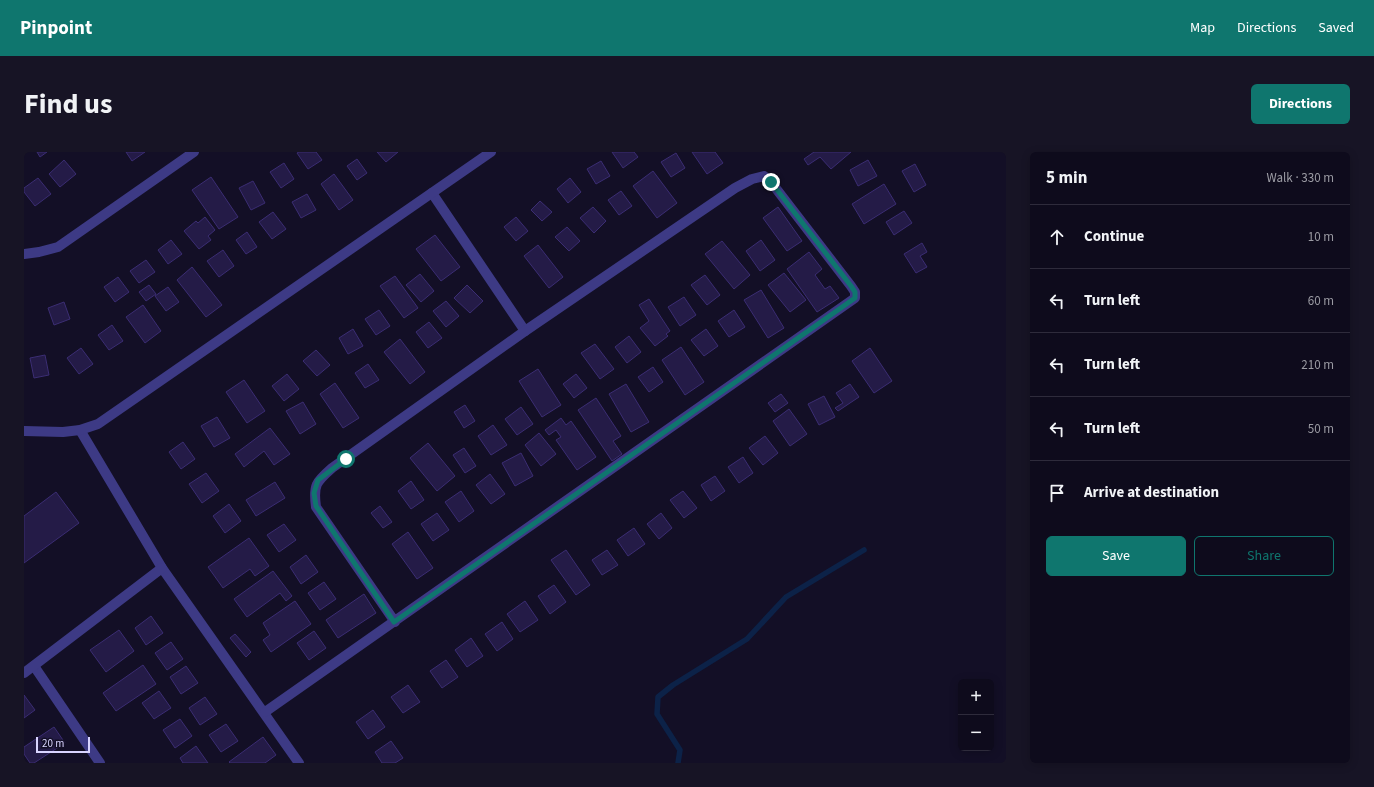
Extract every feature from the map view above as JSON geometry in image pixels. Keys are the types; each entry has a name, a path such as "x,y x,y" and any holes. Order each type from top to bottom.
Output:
{"street":[{"path":"24,254 58,247 194,152"},
{"path":"24,431 63,432 80,430 98,424 491,152"},
{"path":"265,712 394,622 855,298 855,292 771,182 764,176 752,179 735,188 525,331 332,468 318,480 314,493 316,506 394,622"},
{"path":"432,193 525,331"},
{"path":"80,430 162,568 300,763"},
{"path":"24,673 162,568"},
{"path":"34,666 100,763"}],"building":[{"path":"37,152 47,152 40,157"},
{"path":"126,152 145,152 132,161"},
{"path":"316,152 322,160 308,169 297,153"},
{"path":"377,152 398,152 386,162"},
{"path":"612,152 634,152 638,157 623,168"},
{"path":"692,152 715,152 723,163 707,174"},
{"path":"814,152 851,152 831,169 820,157 808,165 804,159"},
{"path":"676,153 685,168 671,177 661,162"},
{"path":"357,159 367,173 357,180 347,166"},
{"path":"64,160 76,174 60,187 49,174"},
{"path":"868,160 877,176 858,186 850,170"},
{"path":"601,161 610,176 596,184 587,169"},
{"path":"284,163 294,179 281,188 270,172"},
{"path":"915,164 926,185 914,192 902,171"},
{"path":"653,171 677,203 657,218 633,186"},
{"path":"334,174 353,200 339,210 321,184"},
{"path":"211,177 238,217 219,229 192,190"},
{"path":"38,178 51,194 35,206 24,192 24,188"},
{"path":"570,178 581,192 568,203 557,189"},
{"path":"253,181 265,203 251,210 239,188"},
{"path":"884,184 896,204 864,224 852,204"},
{"path":"621,191 632,206 619,215 608,200"},
{"path":"307,194 316,210 301,218 292,202"},
{"path":"540,201 552,212 542,221 531,210"},
{"path":"593,207 606,221 594,233 580,218"},
{"path":"778,207 802,241 787,251 763,218"},
{"path":"904,211 912,223 894,235 886,222"},
{"path":"273,212 286,229 272,239 259,222"},
{"path":"205,217 215,230 208,236 211,240 199,249 184,231 196,221 198,223"},
{"path":"516,217 528,231 516,241 504,227"},
{"path":"567,227 580,241 569,251 555,237"},
{"path":"247,232 257,247 246,254 236,240"},
{"path":"435,235 460,267 441,281 416,249"},
{"path":"171,240 182,254 168,264 158,250"},
{"path":"761,240 775,260 760,271 746,251"},
{"path":"722,241 750,275 734,289 705,254"},
{"path":"922,243 927,252 920,256 927,267 916,273 904,254"},
{"path":"538,245 563,277 549,288 524,256"},
{"path":"223,250 234,266 219,277 207,261"},
{"path":"809,252 822,269 815,275 825,289 830,286 839,298 817,312 787,269"},
{"path":"146,260 155,272 139,283 130,271"},
{"path":"192,267 222,305 206,317 177,280"},
{"path":"784,273 806,300 790,312 768,285"},
{"path":"420,274 434,291 421,302 406,285"},
{"path":"705,275 720,295 707,305 691,285"},
{"path":"395,276 418,308 404,318 380,286"},
{"path":"118,277 129,292 115,302 104,287"},
{"path":"149,285 156,294 146,301 139,292"},
{"path":"467,285 483,301 470,313 454,298"},
{"path":"168,287 179,302 166,311 155,296"},
{"path":"761,290 784,328 768,338 744,300"},
{"path":"684,297 696,315 680,326 668,307"},
{"path":"649,299 670,331 666,334 668,336 655,346 640,328 649,321 639,305"},
{"path":"446,301 459,316 446,327 433,311"},
{"path":"64,302 70,319 54,325 48,308"},
{"path":"143,305 161,331 145,343 126,317"},
{"path":"379,310 390,326 376,335 365,319"},
{"path":"734,310 745,327 729,337 718,321"},
{"path":"429,322 442,338 428,348 416,332"},
{"path":"112,325 123,341 109,350 98,335"},
{"path":"353,329 363,346 348,354 339,338"},
{"path":"706,329 718,346 704,356 691,340"},
{"path":"629,336 641,352 627,363 615,347"},
{"path":"400,339 425,372 410,384 384,352"},
{"path":"595,344 614,369 600,379 581,353"},
{"path":"681,347 704,382 685,395 662,360"},
{"path":"81,348 93,364 79,374 67,358"},
{"path":"870,348 892,381 874,393 852,361"},
{"path":"316,350 330,365 317,376 303,361"},
{"path":"45,355 49,375 34,378 30,358"},
{"path":"368,364 379,380 365,388 355,373"},
{"path":"653,367 663,382 649,392 638,377"},
{"path":"538,369 561,405 542,417 519,381"},
{"path":"287,374 299,389 284,401 272,386"},
{"path":"576,374 587,388 574,398 563,384"},
{"path":"244,380 265,411 247,423 226,392"},
{"path":"335,383 359,418 343,428 320,394"},
{"path":"626,384 649,422 631,432 609,394"},
{"path":"850,384 859,397 838,411 835,408 843,403 836,393"},
{"path":"781,394 788,403 775,412 768,403"},
{"path":"824,396 835,417 819,425 808,404"},
{"path":"596,398 621,436 613,441 622,454 612,461 578,410"},
{"path":"303,402 316,424 300,434 286,411"},
{"path":"465,405 475,421 464,428 454,412"},
{"path":"521,407 533,424 517,435 505,419"},
{"path":"789,409 807,434 790,446 773,421"},
{"path":"217,417 230,438 214,447 201,426"},
{"path":"561,418 566,425 571,421 596,457 577,470 556,440 561,437 556,430 549,435 545,430"},
{"path":"493,425 507,445 491,455 478,436"},
{"path":"270,428 290,454 274,465 264,451 244,467 235,454"},
{"path":"539,433 556,454 541,466 525,445"},
{"path":"765,436 778,453 763,465 749,448"},
{"path":"183,442 195,459 181,469 169,452"},
{"path":"428,443 455,476 437,491 410,458"},
{"path":"464,448 476,466 465,473 453,455"},
{"path":"521,453 533,476 515,486 502,463"},
{"path":"743,457 753,473 739,483 728,467"},
{"path":"206,473 219,491 202,503 189,484"},
{"path":"490,474 505,494 491,504 476,485"},
{"path":"715,476 725,491 711,501 701,485"},
{"path":"411,481 424,500 411,509 398,491"},
{"path":"275,482 285,498 256,516 246,500"},
{"path":"461,491 474,511 459,522 445,502"},
{"path":"683,491 697,508 684,518 670,500"},
{"path":"56,492 79,523 24,563 24,516"},
{"path":"229,504 241,521 225,533 213,516"},
{"path":"380,506 392,522 383,528 371,513"},
{"path":"437,513 449,530 433,541 421,524"},
{"path":"661,513 672,528 659,539 647,524"},
{"path":"284,524 296,540 279,552 267,535"},
{"path":"634,528 645,544 628,556 617,540"},
{"path":"408,532 433,568 417,579 392,544"},
{"path":"249,538 269,566 255,576 250,569 223,588 208,567"},
{"path":"566,550 590,585 576,595 551,560"},
{"path":"607,550 618,565 602,575 592,560"},
{"path":"306,555 318,572 301,584 290,567"},
{"path":"273,571 292,596 286,601 280,593 247,617 234,599"},
{"path":"324,582 336,599 320,610 308,593"},
{"path":"554,585 566,602 550,614 538,596"},
{"path":"364,594 376,613 338,638 326,620"},
{"path":"295,601 311,624 271,652 263,640 270,635 263,623"},
{"path":"525,601 538,620 520,632 507,614"},
{"path":"151,616 163,633 146,645 135,628"},
{"path":"502,622 513,639 497,651 485,634"},
{"path":"119,630 134,651 106,672 90,650"},
{"path":"314,631 326,648 309,660 297,643"},
{"path":"235,634 251,652 246,657 230,638"},
{"path":"471,638 483,656 467,667 455,650"},
{"path":"171,642 183,659 167,670 155,653"},
{"path":"446,660 458,677 442,688 430,671"},
{"path":"143,665 156,684 116,711 103,693"},
{"path":"186,666 198,683 181,694 170,677"},
{"path":"408,685 420,702 403,713 391,697"},
{"path":"159,691 171,708 154,719 142,703"},
{"path":"24,695 35,710 24,718"},
{"path":"205,697 217,714 200,725 189,708"},
{"path":"373,710 385,727 368,739 356,722"},
{"path":"180,719 192,736 175,748 163,730"},
{"path":"226,724 238,741 221,752 209,735"},
{"path":"54,727 65,743 34,763 30,763 24,754 24,747"},
{"path":"263,737 276,755 265,763 229,762"},
{"path":"391,741 403,758 395,763 382,763 375,752"},
{"path":"196,746 208,763 183,763 180,758"}],"waterway":[{"path":"678,763 680,750 657,714 658,697 673,685 747,639 786,597 864,550"}],"route":[{"path":"346,459 318,480 314,493 316,506 394,622 855,298 855,292 851,286 771,182"}]}
